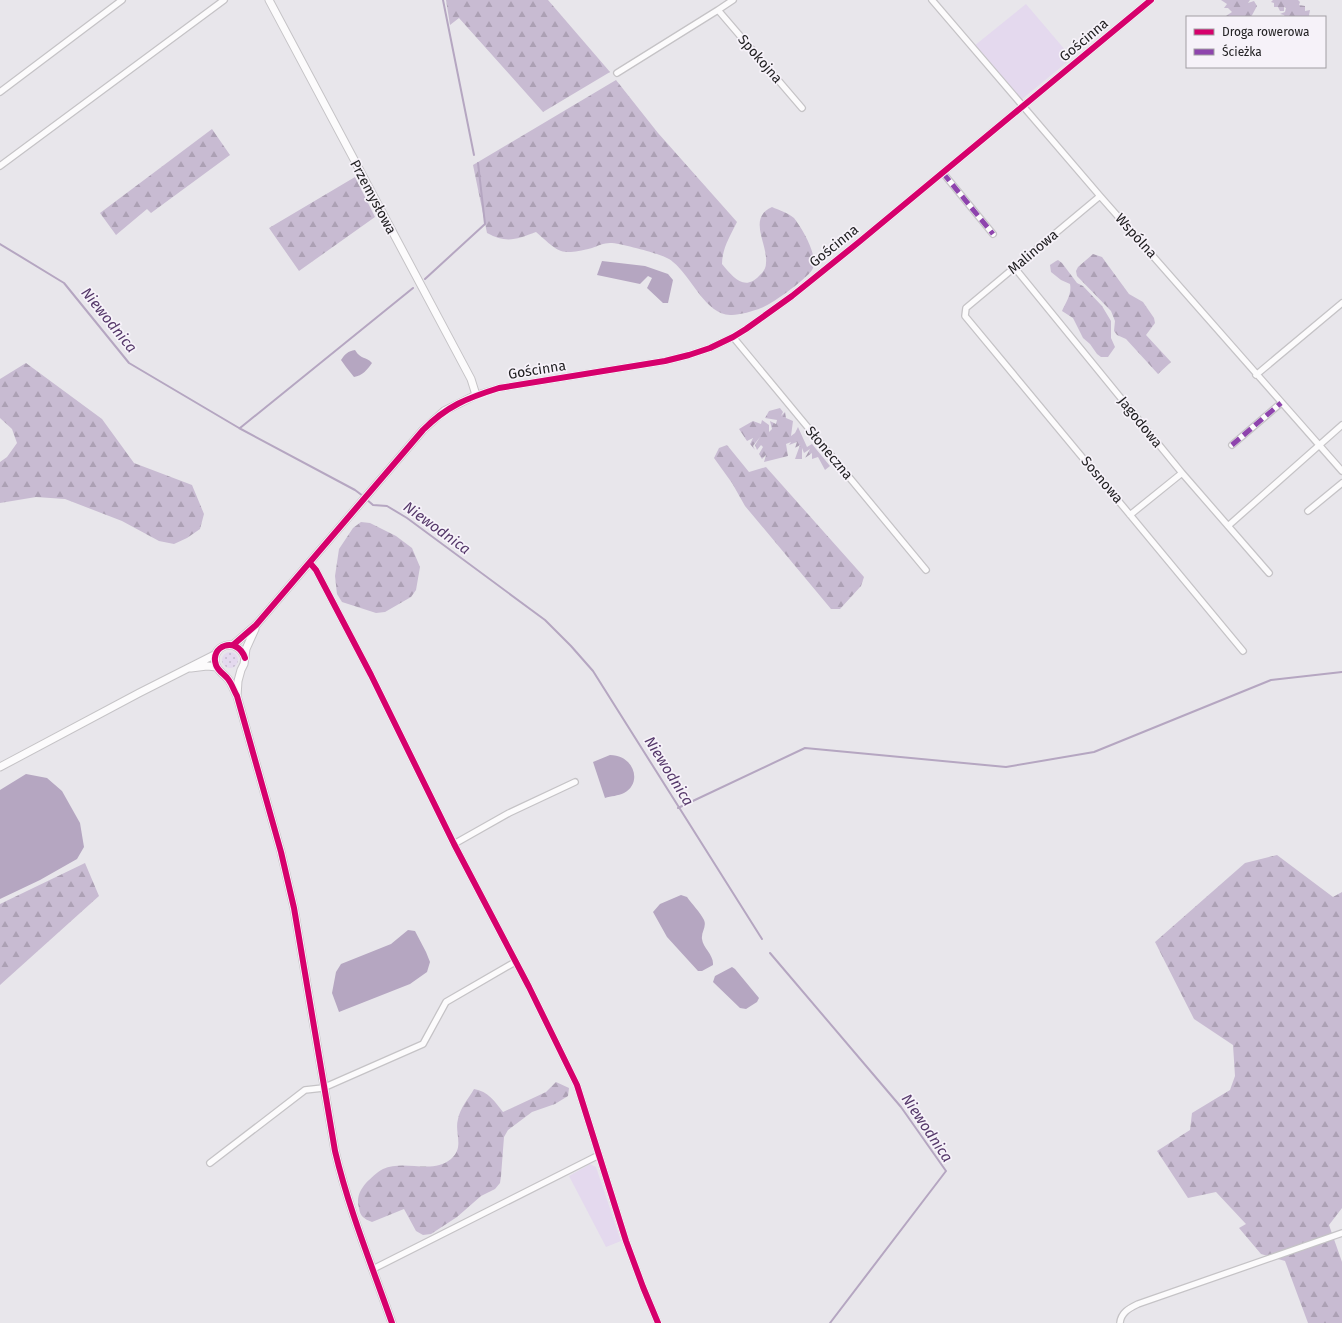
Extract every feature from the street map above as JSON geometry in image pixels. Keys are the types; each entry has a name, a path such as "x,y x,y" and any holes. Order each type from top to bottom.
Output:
{"street":[{"path":"0,92 122,0"},
{"path":"0,166 224,0"},
{"name":"Przemysłowa","path":"269,0 471,379 476,395"},
{"path":"617,73 732,0"},
{"name":"Wspólna","path":"932,0 1100,196 1342,471"},
{"name":"Gościnna","path":"476,395 499,388 665,361 710,348 733,337 792,296 1151,0"},
{"name":"Spokojna","path":"718,10 802,108"},
{"path":"943,173 993,234"},
{"name":"Malinowa","path":"966,308 1100,196"},
{"name":"Jagodowa","path":"1014,267 1182,473 1268,573"},
{"path":"1256,374 1342,303"},
{"name":"Sosnowa","path":"966,308 965,316 1243,651"},
{"name":"Słoneczna","path":"733,337 926,570"},
{"path":"233,645 256,625 423,430 444,411 476,395"},
{"path":"1232,445 1281,403"},
{"path":"1228,526 1342,425"},
{"path":"1130,515 1182,473"},
{"path":"1308,511 1342,483"},
{"path":"310,563 316,570 371,675 454,844 577,1084 626,1241 658,1323"},
{"path":"237,696 238,681 244,664 248,642 256,625"},
{"path":"0,767 216,654 221,647 233,645 243,652 245,658"},
{"path":"216,654 215,658 217,667 229,680 237,696 275,832 294,908 323,1088 335,1151 342,1179 392,1323"},
{"path":"187,668 207,666 217,667"},
{"path":"223,673 229,675 236,674 241,670"},
{"path":"454,844 509,813 575,782"},
{"path":"210,1163 305,1090 323,1088 423,1044 446,1002 515,962"},
{"path":"373,1269 599,1155"},
{"path":"1120,1323 1120,1319 1127,1310 1138,1304 1342,1233"}],"shaded area":[{"path":"1026,4 1072,58 1021,100 974,46"},
{"path":"602,261 645,266 668,274 673,280 668,303 663,303 647,288 652,278 648,276 640,284 597,275"},
{"path":"355,350 361,357 368,359 372,363 362,374 354,377 341,360 347,353"},
{"path":"227,652 233,652 238,657 236,666 233,668 227,668 222,663 222,657"},
{"path":"610,755 618,756 630,764 634,777 630,788 624,793 605,798 593,762"},
{"path":"26,774 47,778 62,791 80,823 84,847 77,859 40,880 0,899 0,790"},
{"path":"681,895 687,897 705,923 702,939 712,958 713,965 702,971 698,971 667,937 653,912 660,904"},
{"path":"408,930 415,931 426,952 430,962 427,972 410,984 339,1012 332,993 336,972 341,964 391,944"},
{"path":"732,967 759,998 757,1002 746,1009 740,1008 713,982 715,976"},
{"path":"590,1164 596,1167 621,1241 606,1247 569,1176"}],"green space":[{"path":"446,0 548,0 610,72 543,112 459,18 450,25"},
{"path":"1221,0 1250,0 1248,3 1254,1 1257,6 1252,16 1226,16 1232,12 1228,8 1224,8 1227,4"},
{"path":"1273,0 1298,0 1300,2 1299,5 1305,6 1305,11 1310,10 1310,16 1284,16 1280,14 1285,12 1286,8 1284,7 1284,11 1280,11 1278,7 1274,7 1274,3 1271,2"},
{"path":"616,80 658,133 737,222 722,258 722,264 734,277 748,283 754,281 764,270 766,265 766,256 760,232 760,225 761,218 765,212 772,207 794,218 801,228 813,256 814,263 811,272 766,306 751,312 732,315 723,314 715,310 707,303 680,268 667,258 657,254 614,243 567,252 556,248 536,232 512,239 500,238 487,233 473,165"},
{"path":"212,129 230,155 151,213 147,209 116,235 100,213"},
{"path":"355,177 375,217 299,271 269,228"},
{"path":"1093,254 1102,257 1129,294 1143,302 1154,318 1155,323 1146,335 1171,362 1158,374 1126,339 1117,335 1114,331 1115,321 1111,311 1077,276 1076,271 1078,267"},
{"path":"1058,260 1077,283 1083,286 1102,306 1111,321 1111,338 1115,347 1108,357 1101,357 1097,354 1090,344 1083,338 1073,318 1062,311 1068,298 1070,284 1061,280 1051,272 1050,265"},
{"path":"26,363 102,419 134,463 192,485 204,514 200,529 187,538 174,544 159,541 122,521 65,499 36,497 0,503 0,462 7,457 17,443 12,429 0,418 0,379"},
{"path":"780,408 783,412 781,416 785,412 786,418 793,421 791,436 795,433 798,427 807,447 812,444 830,466 825,470 818,457 812,459 812,453 805,458 810,449 804,453 802,448 802,459 795,459 800,445 795,448 797,442 789,445 791,442 786,444 788,456 764,462 766,455 762,459 759,454 763,447 761,445 757,450 755,445 760,437 753,446 755,450 750,444 753,438 747,441 739,429 753,421 761,424 762,420 769,425 769,432 772,429 770,421 776,424 777,420 765,418 769,411"},
{"path":"727,445 749,472 766,467 864,577 861,586 840,609 831,609 745,506 732,483 714,458 719,448"},
{"path":"361,522 370,523 396,536 412,548 420,567 416,590 411,597 385,612 376,613 342,602 337,594 335,576 339,549 353,528"},
{"path":"1277,855 1333,897 1342,892 1342,1208 1329,1225 1342,1262 1342,1323 1308,1323 1285,1261 1261,1254 1239,1228 1246,1224 1216,1192 1188,1198 1157,1151 1190,1130 1192,1113 1230,1090 1235,1076 1233,1045 1194,1019 1155,942 1245,863"},
{"path":"85,863 99,896 0,985 0,904"},
{"path":"556,1082 569,1088 568,1096 555,1104 532,1112 508,1130 504,1137 500,1183 495,1189 481,1196 457,1217 431,1234 423,1235 416,1231 404,1209 372,1222 361,1215 358,1204 360,1191 374,1175 381,1170 391,1166 400,1165 427,1167 435,1166 444,1164 451,1159 457,1150 458,1145 457,1124 459,1115 474,1089 487,1095 503,1112 546,1092"}],"waterway":[{"path":"443,0 474,155"},
{"path":"425,279 485,224 478,163"},
{"name":"Niewodnica","path":"0,244 64,283 129,363 239,428 355,490 363,496"},
{"path":"240,428 413,288"},
{"name":"Niewodnica","path":"366,499 373,505 387,506 407,518 545,620 571,646 593,671 762,939"},
{"path":"678,808 805,748 1006,767 1094,752 1271,680 1342,672"},
{"name":"Niewodnica","path":"770,953 901,1107 946,1171 830,1323"}],"marked path":[{"path":"943,173 993,234"},
{"path":"1232,445 1281,403"}],"cycle path":[{"path":"233,645 256,625 423,430 440,415 467,399 499,388 665,361 710,348 733,337 792,296 859,242 1151,0"},
{"path":"310,563 316,570 371,675 454,844 529,987 577,1085 626,1241 658,1323"},
{"path":"245,658 241,651 230,645 220,648 216,653 215,658 217,667 229,681 237,696 281,852 294,908 335,1151 354,1216 392,1323"}]}
